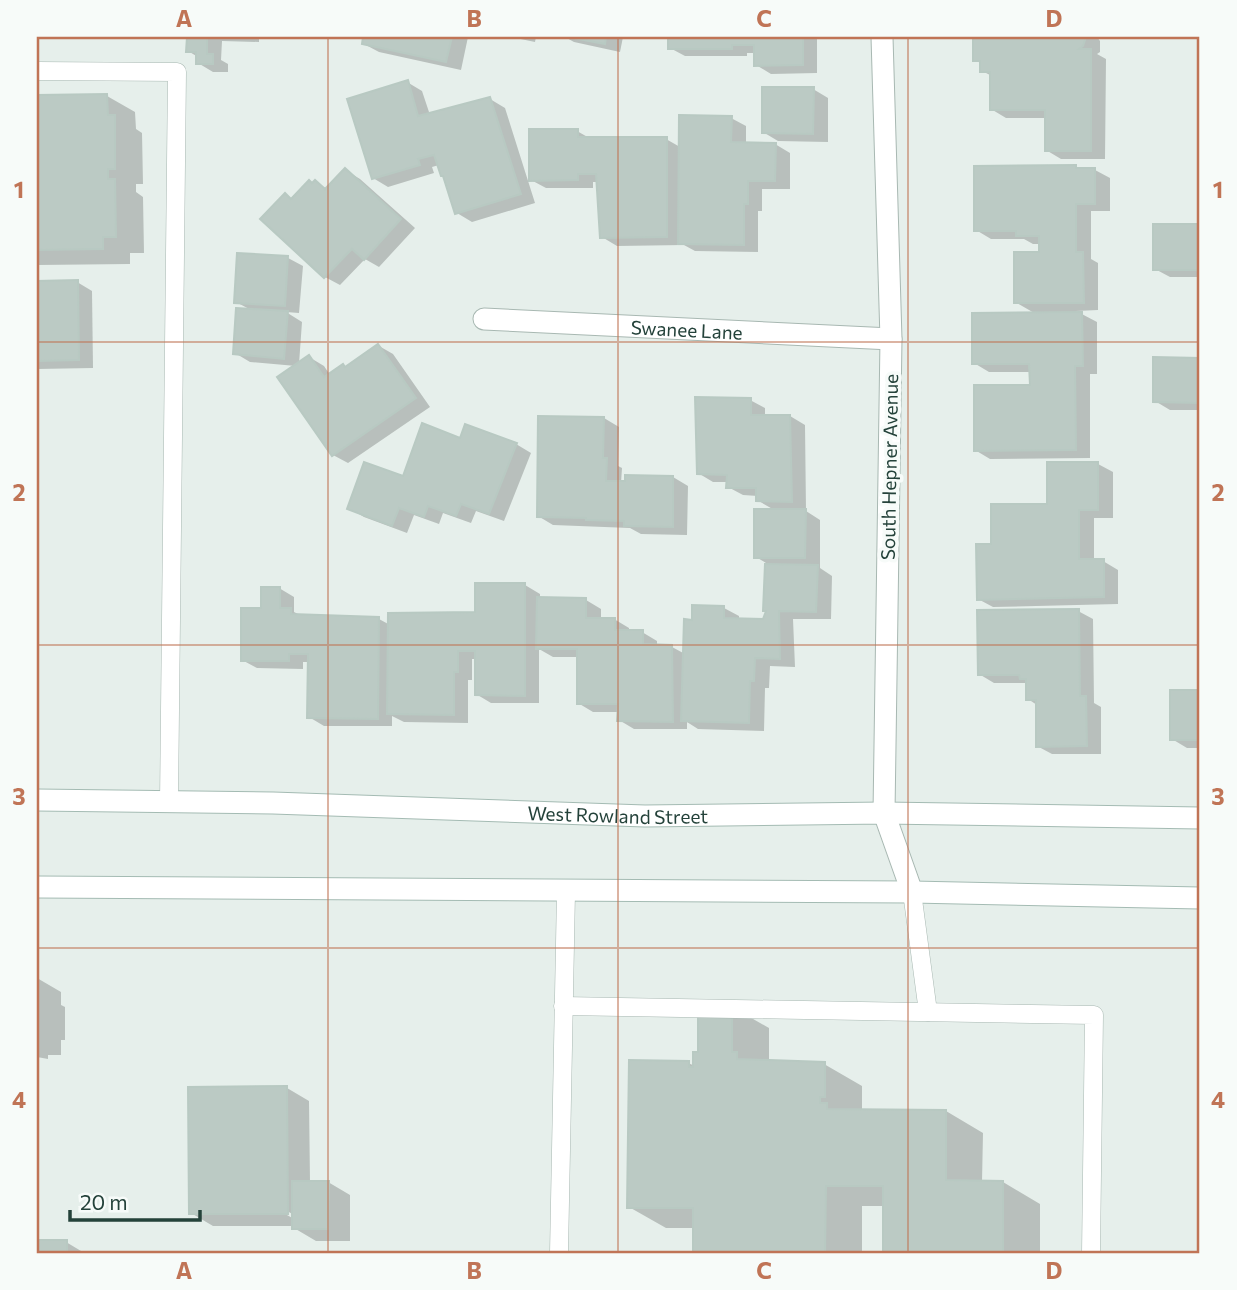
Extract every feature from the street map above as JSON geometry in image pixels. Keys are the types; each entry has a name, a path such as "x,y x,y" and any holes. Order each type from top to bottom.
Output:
{"main road":[{"name":"South Hepner Avenue","path":"882,37 891,338 884,813 912,892"},
{"name":"Swanee Lane","path":"484,319 891,338"},
{"name":"West Rowland Street","path":"37,800 645,816 884,813 1200,818"},
{"path":"37,887 912,892 1200,898"}],"lane":[{"path":"37,71 177,72 169,802"},
{"path":"559,1253 566,892"},
{"path":"912,892 928,1012"},
{"path":"564,1006 1094,1015 1091,1253"}],"building":[{"path":"187,37 207,37 207,54 213,54 213,64 196,64 196,52 186,52"},
{"path":"363,37 452,37 446,62 362,44"},
{"path":"568,37 606,37 605,44"},
{"path":"668,37 803,37 803,65 754,66 754,45 732,45 732,49 668,49"},
{"path":"973,37 1086,37 1079,49 1091,49 1091,151 1045,151 1045,110 990,110 990,72 980,72 980,61 973,61"},
{"path":"408,80 418,116 490,97 521,194 455,214 434,155 418,159 420,165 372,179 347,99"},
{"path":"762,87 814,87 813,134 762,133"},
{"path":"107,94 108,115 115,115 115,169 108,169 108,179 115,179 116,237 103,237 103,249 37,250 37,95"},
{"path":"679,115 732,116 731,142 776,143 775,181 748,181 748,204 744,204 744,245 678,244"},
{"path":"529,129 578,129 578,137 667,137 667,237 600,238 596,174 578,174 578,180 529,181"},
{"path":"1076,165 1076,168 1095,168 1095,204 1076,204 1076,252 1083,252 1084,303 1014,303 1014,252 1039,252 1039,236 1016,236 1016,231 974,231 974,166"},
{"path":"345,168 401,219 364,260 352,249 324,278 260,219 285,193 291,199 309,180 312,183 315,180 325,189"},
{"path":"1153,224 1199,224 1199,270 1153,270"},
{"path":"237,253 288,256 285,306 234,303"},
{"path":"78,280 79,360 37,361 37,281"},
{"path":"236,308 288,311 284,359 233,354"},
{"path":"1082,312 1083,366 1075,366 1076,450 974,451 974,385 1030,385 1029,364 972,364 972,313"},
{"path":"378,344 416,398 332,456 277,377 309,355 324,377 343,364 345,367"},
{"path":"1153,357 1200,358 1200,403 1153,402"},
{"path":"695,397 751,398 751,415 790,415 792,502 756,501 756,488 726,488 727,475 697,474"},
{"path":"538,416 604,417 603,458 607,458 606,481 625,481 625,475 673,476 673,527 624,526 624,521 586,518 537,517"},
{"path":"422,423 460,438 465,424 517,443 489,514 461,504 456,516 428,506 424,517 399,508 392,526 347,509 364,462 403,476"},
{"path":"1047,462 1098,462 1098,510 1079,510 1079,559 1104,559 1104,597 977,600 976,544 991,544 991,504 1047,504"},
{"path":"754,509 806,509 805,558 754,558"},
{"path":"765,564 818,565 816,612 779,611 780,659 755,658 754,681 750,681 749,723 681,721 684,619 692,620 692,605 724,606 724,618 763,619 766,611 763,611"},
{"path":"475,583 525,583 525,696 475,695 475,651 458,651 458,672 454,672 454,715 387,714 388,613 475,612"},
{"path":"261,587 280,587 280,608 291,608 291,614 379,617 378,719 307,718 308,654 289,654 289,661 241,661 241,608 261,608"},
{"path":"537,597 586,598 586,618 615,618 615,630 643,630 643,644 672,645 673,722 617,721 618,704 577,704 577,649 536,649"},
{"path":"1079,609 1080,696 1086,696 1087,746 1036,747 1036,700 1026,700 1026,679 1020,679 1019,675 978,675 977,610"},
{"path":"1170,690 1200,690 1200,740 1170,740"},
{"path":"698,1005 732,1005 732,1052 737,1052 737,1059 825,1062 825,1097 820,1097 820,1103 827,1103 827,1109 946,1110 946,1180 1003,1181 1003,1253 883,1253 883,1186 826,1186 825,1253 693,1253 693,1208 627,1208 629,1060 689,1061 689,1067 693,1067 693,1052 698,1052"},
{"path":"287,1086 288,1214 189,1214 188,1087"},
{"path":"292,1181 329,1181 328,1229 292,1229"},
{"path":"37,1240 67,1240 67,1253 37,1253"}]}
